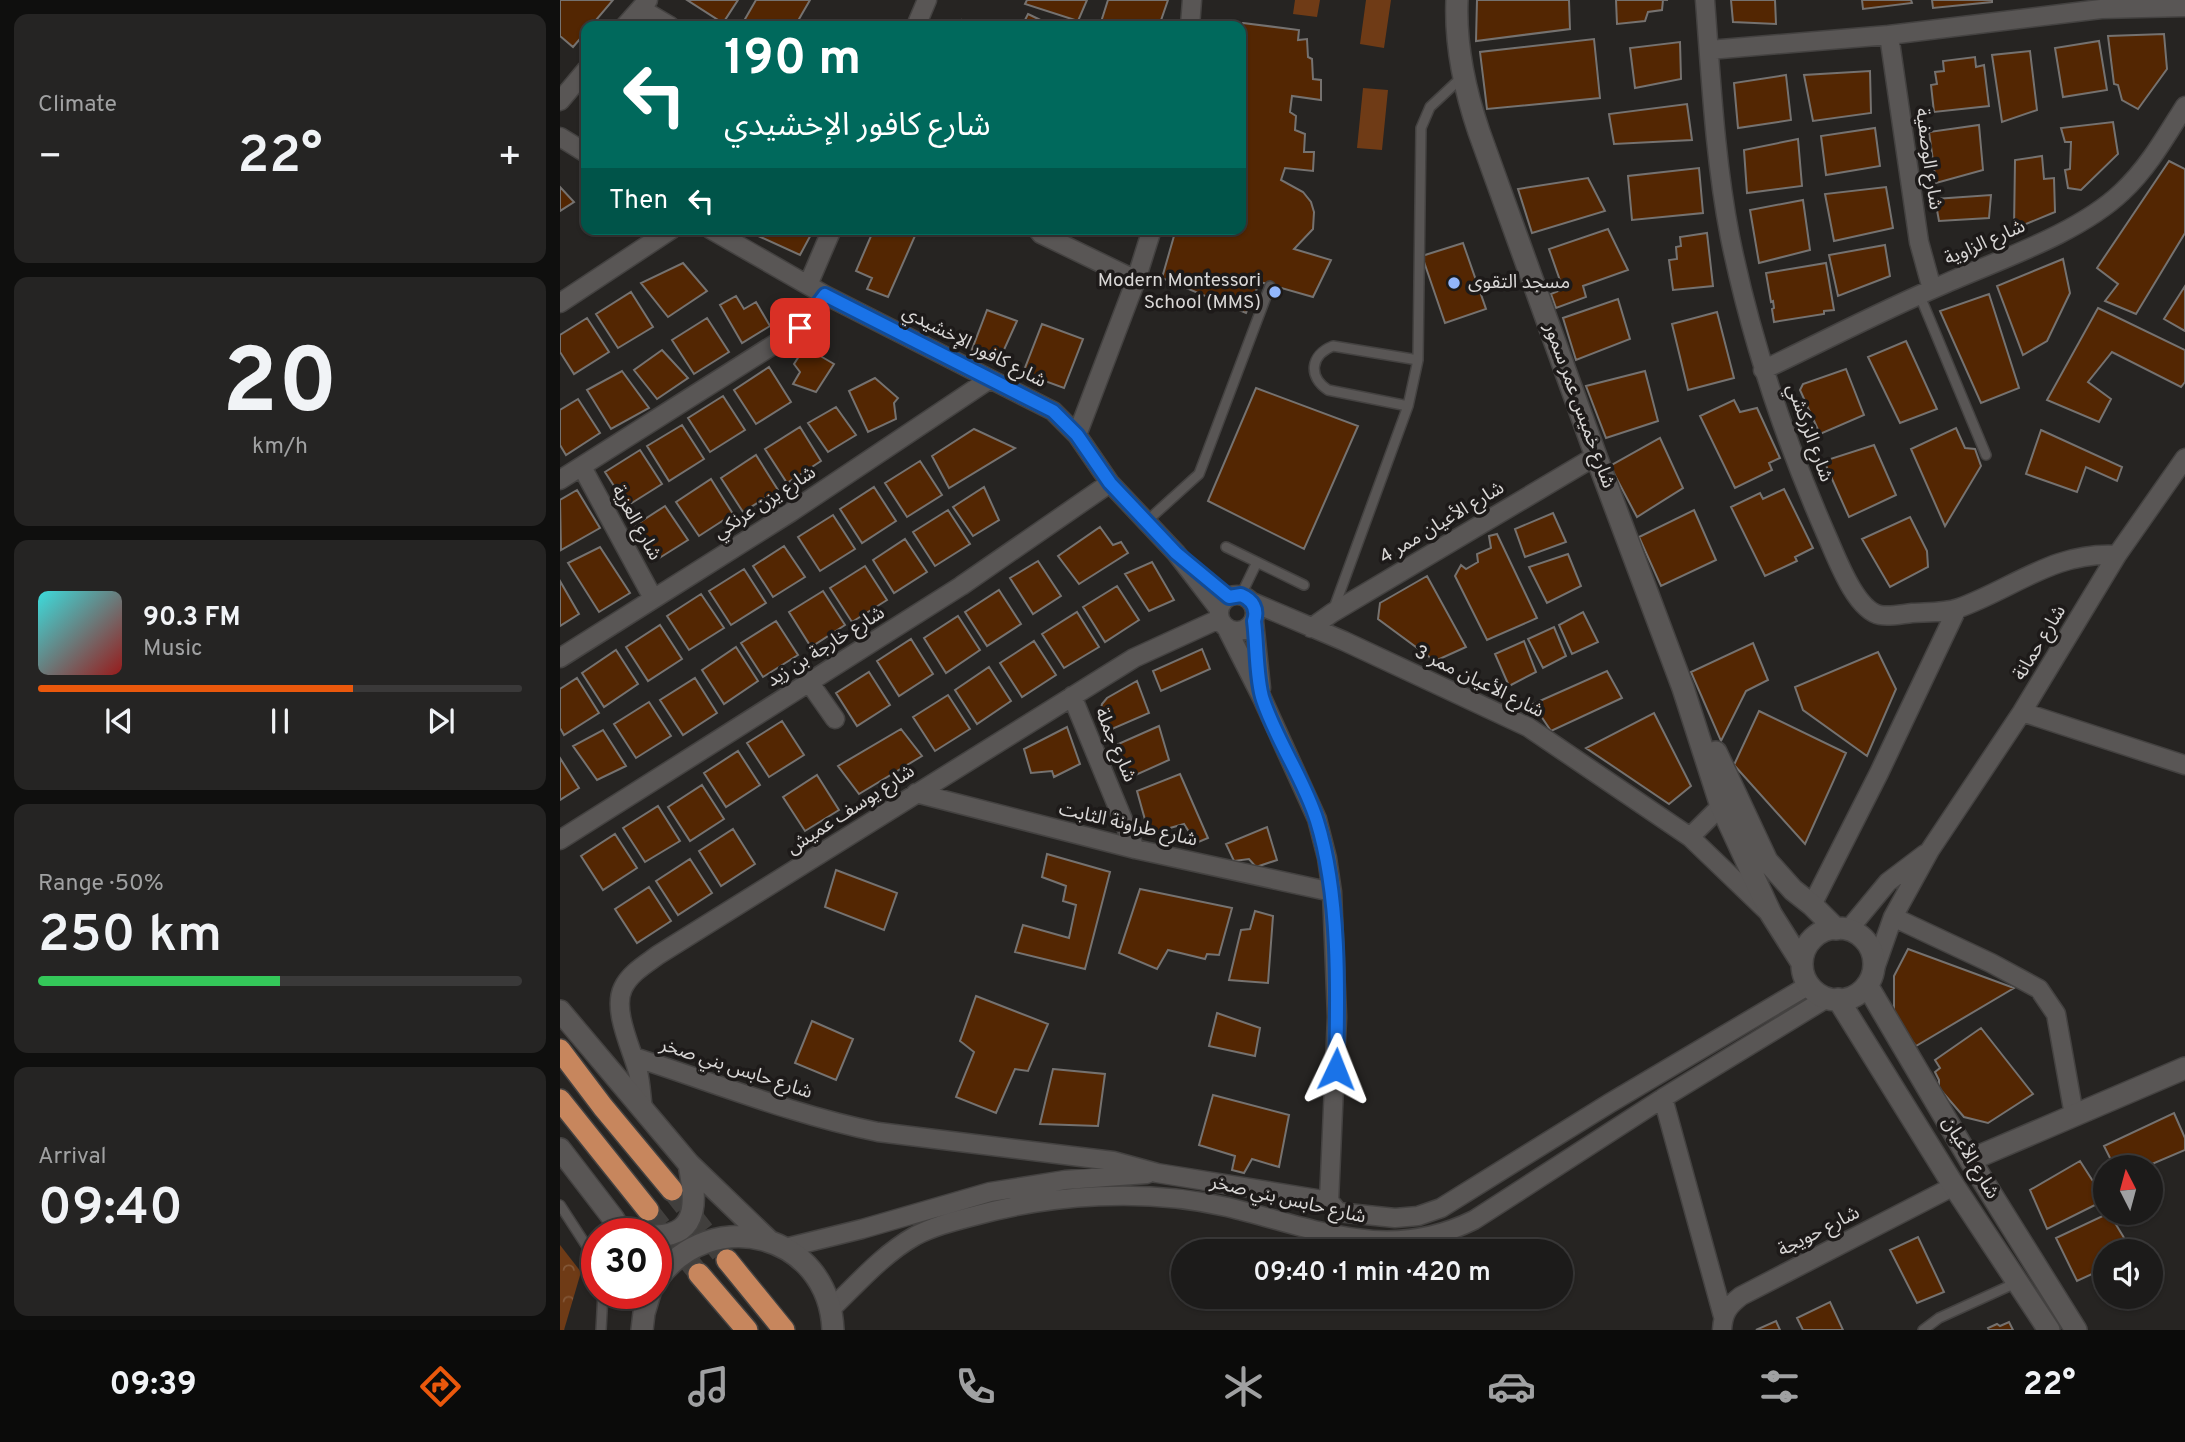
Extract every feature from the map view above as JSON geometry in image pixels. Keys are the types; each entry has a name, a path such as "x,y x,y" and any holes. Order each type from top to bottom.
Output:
{"highway":[{"path":"560,1050 672,1190"},
{"path":"560,1100 648,1210"},
{"path":"727,1260 785,1330"},
{"path":"699,1274 747,1330"}],"street":[{"path":"918,21 927,0"},
{"path":"1190,21 1192,0"},
{"name":"شارع خميس عمر سمور","path":"1457,0 1456,19 1463,76 1479,132 1683,688 1721,806 1771,914 1802,963"},
{"name":"شارع الزركشي","path":"1706,0 1730,236 1763,370 1797,468 1832,548 1860,602 1865,608 1880,615 1957,610 2052,564 2097,554 2118,555"},
{"path":"630,21 645,4 664,21"},
{"path":"1709,50 1889,34 2101,9 2185,7"},
{"name":"شارع الوصفية","path":"1889,34 1926,292"},
{"path":"560,101 581,76"},
{"name":"شارع الزاوية","path":"1763,370 1926,292 2062,232 2096,212 2122,193 2145,167 2185,106"},
{"path":"560,137 581,150"},
{"path":"560,303 663,235"},
{"name":"شارع كافور الإخشيدي","path":"720,235 825,295 1053,411 1077,435 1110,483 1176,553 1237,611 1262,698 1317,819 1327,858 1332,892 1337,1017 1329,1201"},
{"path":"808,285 829,235"},
{"path":"1049,235 1136,280"},
{"path":"1077,435 1136,280 1150,235"},
{"path":"560,481 800,328 825,295"},
{"name":"شارع يزن عرنكي","path":"560,658 791,512 990,379"},
{"name":"شارع الأعيان ممر 4","path":"1311,628 1596,456"},
{"name":"شارع حمانة","path":"1870,978 1893,917 1930,850 2022,712 2118,555 2185,458"},
{"name":"شارع العزية","path":"582,467 653,598"},
{"name":"شارع خارجة بن زيد","path":"560,840 961,586 1110,483"},
{"path":"1812,905 1880,773 1957,610"},
{"name":"شارع كافور الإخشيدي","path":"1237,611 1262,698"},
{"name":"شارع الأعيان ممر 3","path":"1237,611 1311,628 1344,641 1528,727 1690,836 1771,914"},
{"name":"شارع يوسف عميش","path":"642,1109 641,1086 625,1032 620,1003 621,991 635,972 658,955 1134,658 1237,611"},
{"path":"809,682 835,719"},
{"name":"شارع خميس عمر سمور","path":"1683,688 1767,861 1793,890 1843,929"},
{"name":"شارع جملة","path":"1072,696 1135,849"},
{"path":"2022,712 2185,765"},
{"name":"شارع طراونة الثابت","path":"916,793 1135,849 1332,892"},
{"path":"1690,836 1721,806"},
{"name":"شارع حمانة","path":"1843,929 1888,882 1930,850"},
{"path":"1893,917 2039,989 2056,1014 2074,1115"},
{"path":"1843,929 1858,934 1872,950 1870,978 1859,993 1833,998 1810,985 1802,963 1809,943 1817,935 1827,930 1843,929"},
{"name":"شارع الأعيان","path":"1870,978 1970,1160 2076,1330"},
{"name":"شارع حابس بني صخر","path":"634,1057 766,1102 844,1125 878,1132 1113,1161 1157,1173 1329,1201 1338,1212 1395,1218 1418,1216 1441,1208 1610,1103 1810,985"},
{"name":"شارع حابس بني صخر","path":"835,1321 881,1261 915,1236 972,1216 1040,1202 1108,1196 1170,1198 1226,1206 1335,1235 1397,1242 1452,1231 1474,1220 1663,1098 1833,998"},
{"name":"شارع الأعيان","path":"1833,998 2049,1330"},
{"path":"560,1011 689,1164 777,1244 796,1255 815,1273 828,1297 835,1321"},
{"path":"1970,1160 2185,1068"},
{"path":"1663,1098 1722,1323"},
{"path":"560,1149 611,1218"},
{"path":"672,1234 685,1225 694,1210 694,1189 689,1164"},
{"name":"شارع حابس بني صخر","path":"777,1244 862,1229 1012,1187 1157,1173"},
{"name":"شارع حويجة","path":"1722,1323 1728,1306 1741,1296 1954,1186"},
{"path":"672,1262 682,1253 706,1241 733,1236 777,1244"}],"lane":[{"path":"1332,613 1408,406 1418,360 1421,128 1437,98 1463,76"},
{"path":"1147,521 1199,474 1270,286"},
{"path":"1926,292 1986,454"},
{"path":"1408,406 1328,390 1314,377 1313,367 1316,357 1333,346 1418,360"},
{"path":"1226,547 1304,585"},
{"path":"1237,611 1257,562"},
{"path":"560,1205 581,1235"},
{"path":"1923,1330 1939,1318 2018,1282"},
{"path":"601,1330 602,1309"}],"green space":[{"path":"1295,0 1320,0 1317,17 1293,14"},
{"path":"1366,0 1391,0 1384,48 1360,44"},
{"path":"1363,88 1388,90 1382,150 1357,148"},
{"path":"560,1245 581,1272 564,1330 560,1330"}],"building":[{"path":"560,0 613,0 595,21 581,21 581,38 573,47 560,36"},
{"path":"687,0 738,0 724,21 720,21"},
{"path":"756,0 810,0 798,21 744,21"},
{"path":"1027,0 1087,0 1078,21 1025,4"},
{"path":"1108,0 1168,0 1161,21 1101,21"},
{"path":"1477,0 1569,0 1570,29 1476,41"},
{"path":"1616,0 1663,0 1662,10 1648,12 1645,21 1617,24"},
{"path":"1731,0 1775,0 1776,24 1733,22"},
{"path":"1862,0 1911,0 1912,3 1863,9"},
{"path":"1932,0 1992,0 1992,2 1933,8"},
{"path":"1028,14 1043,21 1024,21"},
{"path":"1246,23 1299,30 1298,40 1307,39 1313,79 1321,80 1321,100 1292,96 1290,112 1296,116 1295,130 1305,134 1304,152 1314,152 1313,171 1285,168 1281,180 1303,192 1311,202 1314,212 1313,229 1294,249 1331,260 1313,297 1260,282 1246,313 1162,278 1174,235 1246,235"},
{"path":"2164,34 2167,69 2138,109 2122,100 2118,85 2114,84 2108,36"},
{"path":"1594,39 1600,98 1487,109 1480,52"},
{"path":"2099,41 2107,90 2063,97 2055,48"},
{"path":"1680,42 1681,79 1635,88 1630,48"},
{"path":"2030,51 2037,110 2002,122 1992,55"},
{"path":"1975,57 1976,67 1984,65 1989,106 1934,112 1931,85 1937,84 1935,72 1944,71 1943,61"},
{"path":"1870,71 1871,113 1813,121 1804,75"},
{"path":"1786,75 1791,120 1738,128 1734,83"},
{"path":"1687,104 1692,140 1614,144 1609,114"},
{"path":"2113,122 2118,154 2081,190 2068,188 2065,170 2070,169 2071,142 2065,142 2061,128"},
{"path":"1979,125 1983,170 1936,183 1929,132"},
{"path":"1875,128 1880,166 1826,175 1821,136"},
{"path":"1798,139 1802,186 1747,193 1744,150"},
{"path":"2042,156 2044,179 2054,178 2055,212 2014,229 2015,160"},
{"path":"2169,161 2185,169 2185,233 2136,314 2105,301 2118,284 2097,268"},
{"path":"1699,168 1703,213 1632,220 1628,176"},
{"path":"1588,178 1605,211 1532,233 1518,189"},
{"path":"560,187 574,202 560,211"},
{"path":"1886,187 1893,228 1834,241 1825,194"},
{"path":"1991,195 1989,218 1939,221 1935,199"},
{"path":"1803,200 1810,250 1759,263 1750,210"},
{"path":"1608,229 1628,270 1583,286 1586,297 1556,308 1551,294 1563,289 1549,249"},
{"path":"1707,233 1713,286 1673,290 1669,260 1677,259 1676,247 1681,246 1680,237"},
{"path":"756,235 811,235 800,255"},
{"path":"871,235 915,235 888,297 867,289 872,278 856,271"},
{"name":"مسجد التقوى","path":"1463,243 1486,309 1445,323 1422,256"},
{"path":"1885,245 1890,276 1838,296 1829,255"},
{"path":"2063,259 2070,293 2047,341 2023,355 1997,286"},
{"path":"683,263 707,291 668,317 641,283"},
{"path":"1826,263 1834,310 1774,322 1773,301 1771,302 1766,273"},
{"path":"2185,286 2185,331 2164,319"},
{"path":"631,292 653,327 618,348 596,314"},
{"path":"1989,294 2019,388 1981,403 1940,311"},
{"path":"736,296 744,309 756,302 770,326 742,343 720,305"},
{"path":"1618,299 1630,339 1576,360 1563,318"},
{"path":"2098,308 2185,350 2185,382 2181,387 2112,352 2088,382 2111,399 2099,422 2047,400"},
{"path":"987,310 1017,321 998,363 971,352"},
{"path":"1717,312 1734,378 1688,390 1672,324"},
{"path":"587,318 609,352 574,374 560,352 560,335"},
{"path":"707,318 729,352 694,374 672,340"},
{"path":"1042,324 1083,339 1064,388 1023,373"},
{"path":"1906,341 1937,409 1900,423 1868,357"},
{"path":"805,347 834,364 816,392 793,384 800,372 794,364"},
{"path":"662,350 688,378 657,399 634,370"},
{"path":"769,367 791,402 756,424 734,390"},
{"path":"1846,369 1864,415 1820,434 1800,390 1803,384"},
{"path":"622,371 649,408 611,429 587,390"},
{"path":"1645,371 1658,421 1606,438 1586,386"},
{"path":"875,378 898,398 894,403 896,419 868,432 849,391"},
{"path":"1256,388 1358,426 1304,549 1208,501"},
{"path":"723,396 745,430 710,452 688,418"},
{"path":"578,399 600,433 566,455 560,445 560,410"},
{"path":"1734,400 1740,412 1757,408 1780,458 1769,463 1772,470 1735,488 1700,416"},
{"path":"836,407 856,435 828,452 808,423"},
{"path":"682,425 704,459 669,481 647,446"},
{"path":"800,427 821,461 787,483 765,449"},
{"path":"1956,428 1965,448 1975,449 1981,466 1945,526 1911,449"},
{"path":"974,429 1015,448 949,488 932,456"},
{"path":"2041,430 2122,467 2117,481 2086,467 2077,492 2026,474"},
{"path":"1660,438 1683,488 1637,517 1610,466"},
{"path":"1874,445 1896,495 1849,517 1824,461"},
{"path":"640,450 662,484 627,506 605,472"},
{"path":"756,455 778,490 743,512 721,478"},
{"path":"920,461 942,495 907,517 885,483"},
{"path":"711,479 733,514 699,536 676,502"},
{"path":"874,487 896,521 862,543 840,509"},
{"path":"984,487 999,520 973,536 953,507"},
{"path":"1784,489 1813,548 1795,557 1797,561 1765,576 1731,507 1760,493 1763,499"},
{"path":"577,490 600,528 561,550 560,500"},
{"path":"665,506 688,540 653,562 631,528"},
{"path":"948,510 970,544 935,566 913,532"},
{"path":"1694,510 1716,560 1661,586 1639,537"},
{"path":"1553,513 1566,542 1525,557 1515,529"},
{"path":"833,515 855,549 820,571 798,537"},
{"path":"1910,517 1927,551 1928,567 1890,587 1862,539"},
{"path":"1100,527 1113,545 1121,542 1128,553 1079,584 1058,556"},
{"path":"1497,534 1537,618 1487,640 1455,576 1461,565 1466,569 1478,562 1477,554 1491,548 1489,536"},
{"path":"905,539 927,572 894,593 873,560"},
{"path":"784,546 805,577 773,597 753,566"},
{"path":"600,547 630,593 599,612 568,563"},
{"path":"1568,554 1581,586 1547,603 1529,567"},
{"path":"1038,561 1061,596 1033,614 1010,578"},
{"path":"1152,562 1174,600 1149,611 1125,574"},
{"path":"865,566 887,600 852,622 830,588"},
{"path":"744,569 766,603 731,625 709,591"},
{"path":"1427,576 1466,647 1435,661 1378,619 1380,603"},
{"path":"560,581 579,614 560,626"},
{"path":"1117,586 1139,620 1105,642 1083,607"},
{"path":"999,590 1021,624 987,646 965,612"},
{"path":"823,591 845,625 811,647 789,612"},
{"path":"701,594 724,628 689,650 667,616"},
{"path":"1077,612 1099,647 1064,668 1042,634"},
{"path":"1583,612 1598,642 1572,654 1559,625"},
{"path":"958,616 980,650 946,673 924,638"},
{"path":"776,621 798,655 763,677 741,643"},
{"path":"660,625 682,659 648,681 626,647"},
{"path":"1554,627 1566,656 1543,668 1528,639"},
{"path":"911,639 933,674 899,696 877,661"},
{"path":"1034,641 1056,675 1022,697 1000,663"},
{"path":"1524,641 1536,672 1509,686 1495,654"},
{"path":"1753,643 1768,680 1746,691 1721,741 1691,672"},
{"path":"736,647 758,681 724,704 702,670"},
{"path":"1202,649 1210,669 1161,691 1153,671"},
{"path":"616,650 638,684 604,707 582,673"},
{"path":"1878,652 1896,689 1867,756 1803,710 1795,687"},
{"path":"989,667 1011,701 977,724 955,690"},
{"path":"1607,671 1622,698 1551,731 1533,704"},
{"path":"869,672 890,705 857,726 836,693"},
{"path":"577,678 599,713 564,735 560,728 560,689"},
{"path":"695,678 717,713 683,735 660,700"},
{"path":"1137,681 1149,713 1112,729 1101,708 1102,704 1107,698"},
{"path":"948,695 970,729 935,751 913,717"},
{"path":"649,702 671,736 636,758 614,724"},
{"path":"1759,711 1846,753 1805,844 1734,765"},
{"path":"1654,713 1691,786 1669,804 1586,748"},
{"path":"782,721 804,755 769,777 747,743"},
{"path":"1159,726 1169,760 1129,778 1116,745"},
{"path":"1067,727 1080,764 1054,777 1052,771 1031,773 1024,749"},
{"path":"901,729 922,756 859,794 838,766"},
{"path":"603,730 626,766 597,780 573,746"},
{"path":"738,751 760,785 726,807 704,773"},
{"path":"560,758 579,788 560,800"},
{"path":"1180,774 1208,838 1196,843 1184,824 1149,834 1137,791"},
{"path":"817,775 839,810 805,831 783,797"},
{"path":"702,785 724,819 690,841 668,807"},
{"path":"658,806 680,841 645,862 623,828"},
{"path":"1267,827 1277,860 1256,867 1249,859 1234,861 1226,844"},
{"path":"733,829 755,864 721,886 699,851"},
{"path":"615,834 637,868 603,890 581,856"},
{"path":"1047,854 1110,872 1085,969 1015,952 1023,925 1069,938 1076,905 1063,901 1066,886 1042,877"},
{"path":"690,859 712,893 678,915 656,881"},
{"path":"836,870 897,893 884,930 825,907"},
{"path":"649,887 671,921 637,943 615,909"},
{"path":"1140,889 1232,908 1219,955 1207,954 1205,959 1168,950 1157,969 1119,953"},
{"path":"1255,911 1273,916 1268,983 1229,980 1241,930 1250,929"},
{"path":"1908,949 2014,988 1916,1046 1894,1018 1894,976"},
{"path":"976,996 1048,1024 1028,1071 1015,1069 996,1113 956,1097 974,1052 960,1041"},
{"path":"1217,1013 1260,1028 1255,1056 1209,1046"},
{"path":"812,1021 853,1039 836,1080 795,1063"},
{"path":"1981,1028 2033,1094 1988,1123 1964,1117 1939,1088 1935,1072 1940,1068 1935,1060"},
{"path":"1053,1069 1105,1074 1098,1126 1040,1124"},
{"path":"1213,1095 1289,1115 1279,1167 1252,1159 1244,1173 1232,1170 1235,1156 1199,1145"},
{"path":"2174,1113 2185,1138 2185,1150 2163,1159 2163,1155 2108,1155 2104,1146"},
{"path":"2080,1161 2093,1181 2093,1206 2047,1229 2030,1190"},
{"path":"2093,1221 2093,1225 2116,1225 2125,1239 2093,1239 2093,1274 2077,1281 2056,1238"},
{"path":"1918,1237 1944,1292 1917,1303 1890,1250"},
{"path":"1830,1302 1843,1330 1803,1330 1797,1318"},
{"path":"1776,1321 1780,1330 1756,1330"},
{"path":"2009,1322 2013,1330 1988,1328 1997,1324 2000,1326"}],"tunnel":[{"path":"672,1190 721,1253"},
{"path":"648,1210 699,1274"}],"place":[{"name":"مسجد التقوى","path":"1454,283"},
{"name":"Modern Montessori School (MMS)","path":"1275,292"}],"route":[{"path":"800,328 825,295 1053,411 1077,435 1110,483 1176,553 1229,597 1241,595 1252,602 1256,610 1254,621 1262,698 1317,819 1327,858 1332,892 1337,1017 1336,1069"}]}
